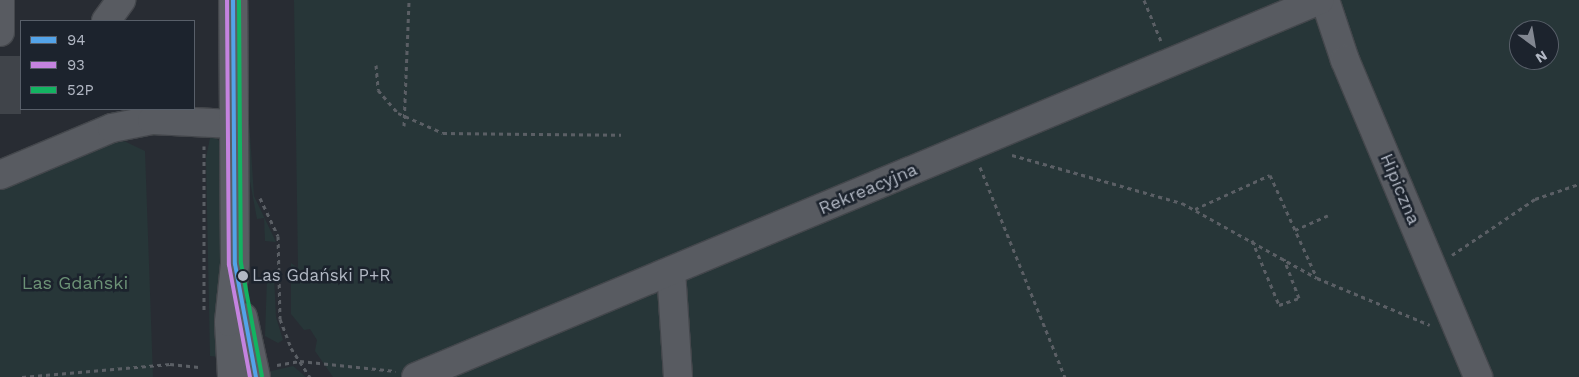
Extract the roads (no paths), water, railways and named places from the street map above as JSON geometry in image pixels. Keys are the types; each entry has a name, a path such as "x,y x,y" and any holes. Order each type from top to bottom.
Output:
{"main road":[{"path":"232,377 229,322 235,264 233,0"},
{"path":"235,264 264,371"}],"street":[{"path":"0,0 0,32 20,32"},
{"path":"107,20 121,0"},
{"name":"Rekreacyjna","path":"417,377 1320,0"},
{"name":"Hipiczna","path":"1325,0 1346,60 1478,377"},
{"path":"0,175 120,126 152,120 233,124"},
{"path":"672,271 678,377"}],"place":[{"name":"Las Gdański P+R","path":"243,276"}],"park label":[{"name":"Las Gdański","path":"75,283"}]}
